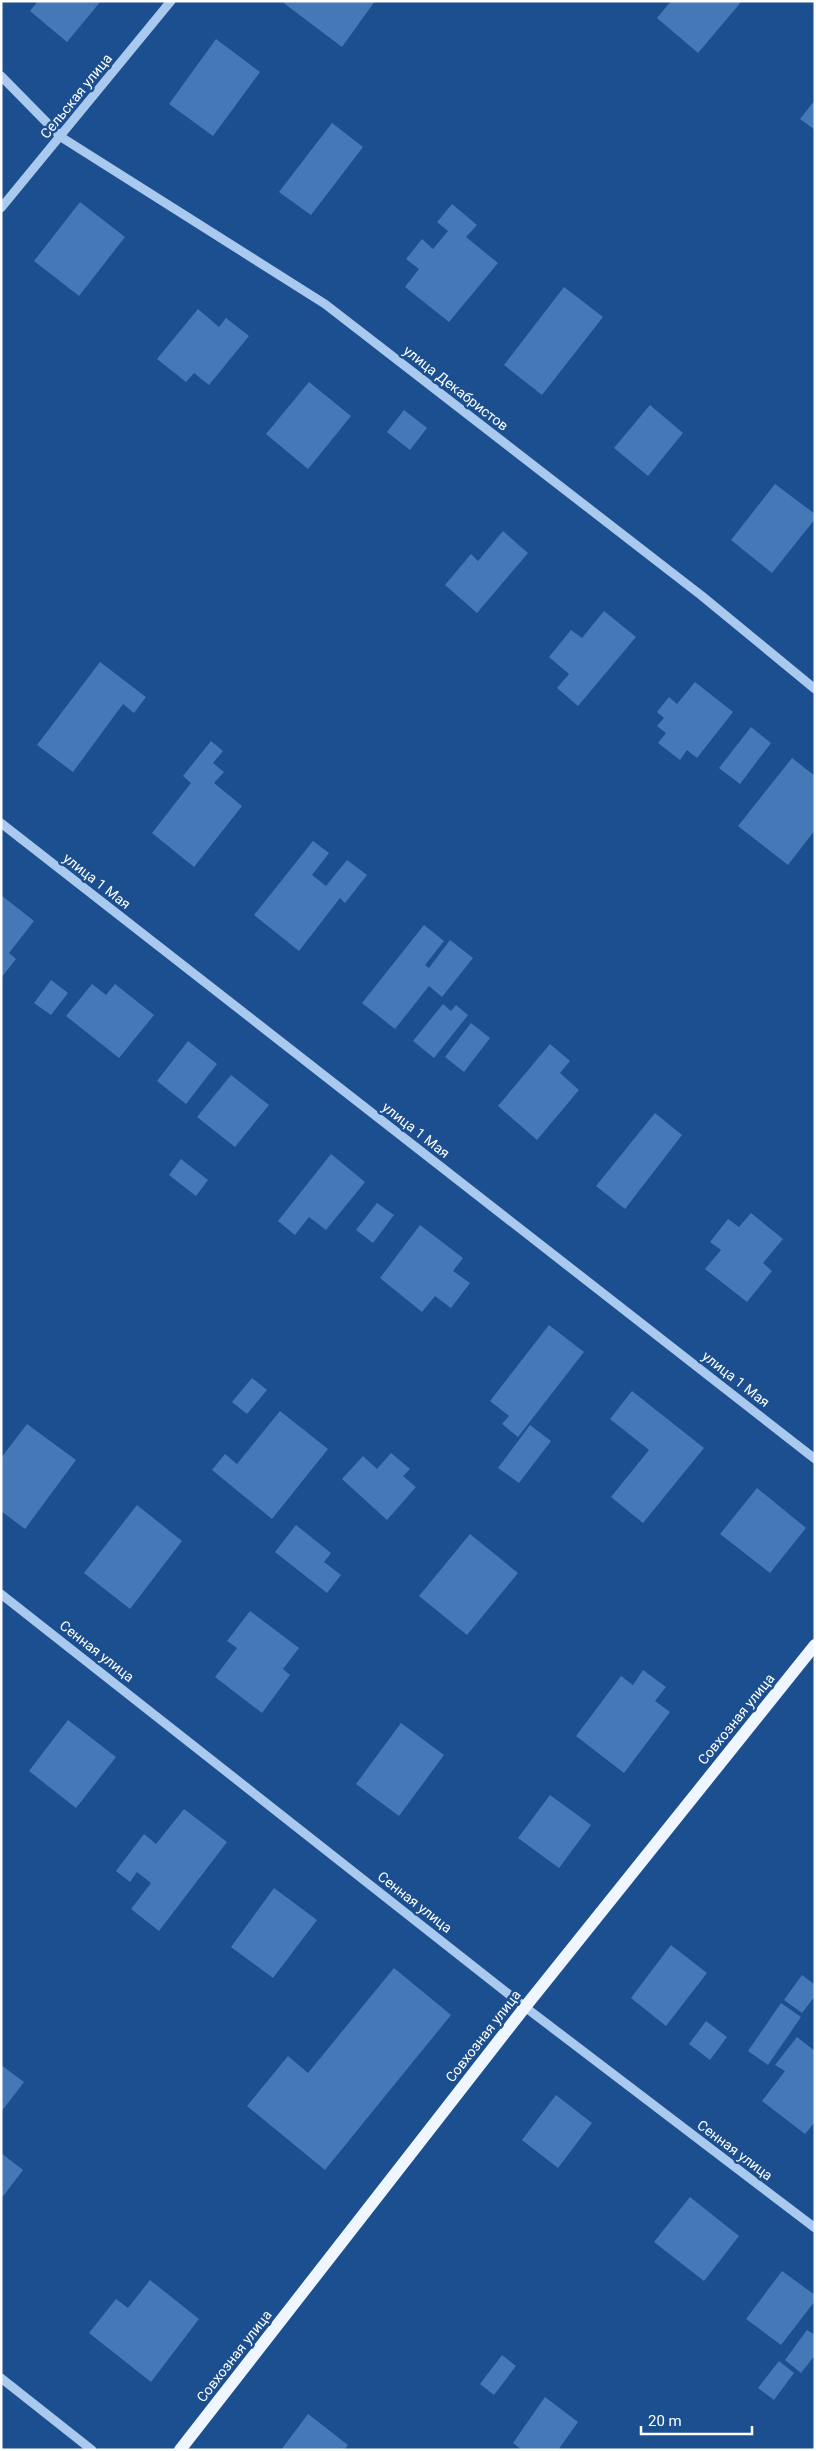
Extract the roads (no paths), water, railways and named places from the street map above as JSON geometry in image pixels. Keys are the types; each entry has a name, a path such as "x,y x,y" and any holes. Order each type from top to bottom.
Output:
{"main road":[{"name":"Совхозная улица","path":"180,2450 525,2006 815,1645"}],"street":[{"name":"Сельская улица","path":"1,208 61,137 170,1"},
{"name":"улица Декабристов","path":"1,76 61,137 325,304 694,590 815,689"},
{"name":"улица 1 Мая","path":"1,823 815,1459"},
{"name":"Сенная улица","path":"1,1594 525,2006 815,2228"},
{"path":"1,2378 92,2450"}]}
